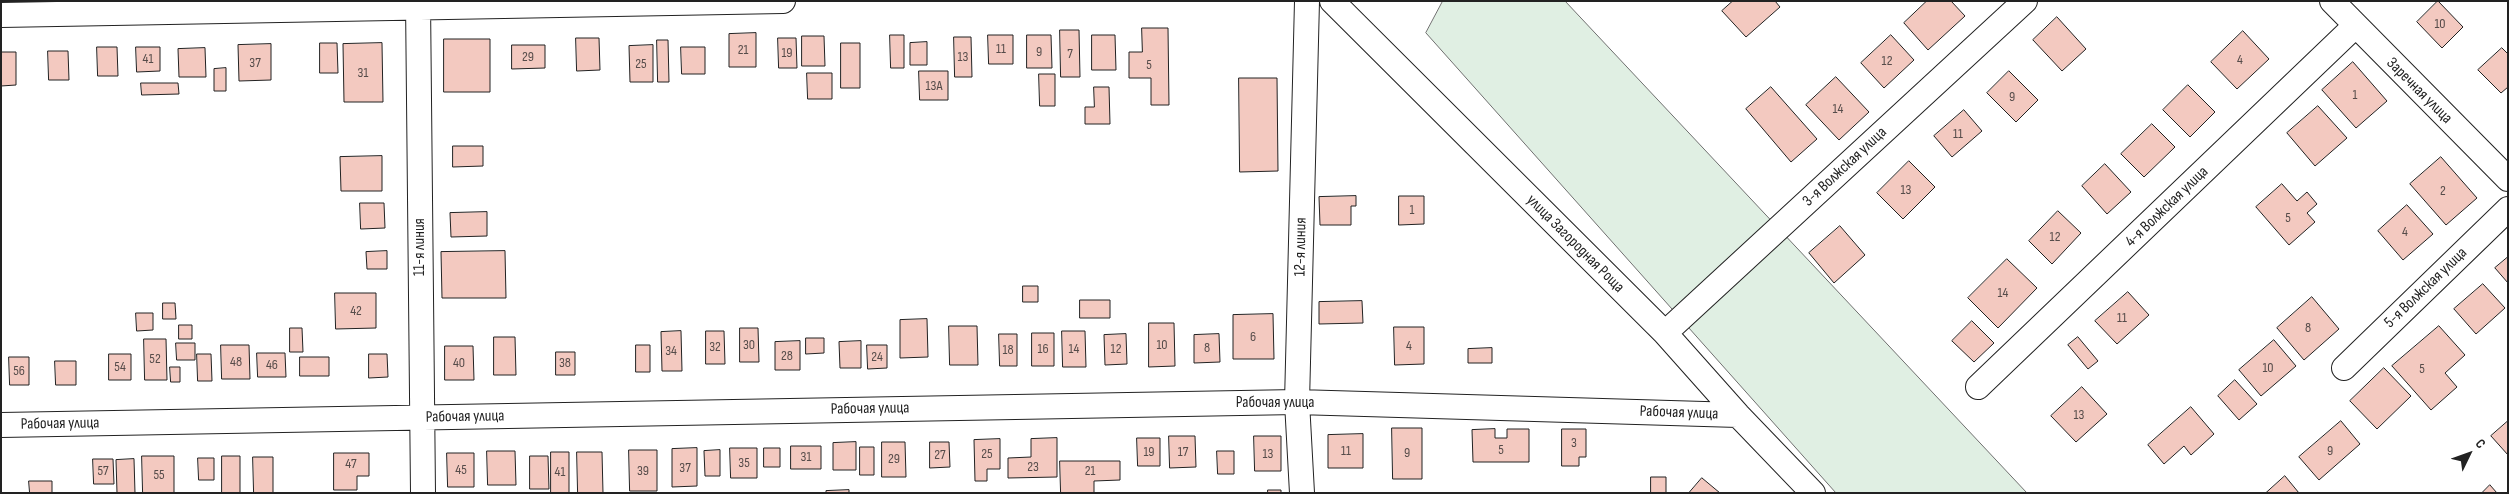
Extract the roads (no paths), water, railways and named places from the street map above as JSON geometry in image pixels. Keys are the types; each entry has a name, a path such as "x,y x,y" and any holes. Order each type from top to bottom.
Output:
{"street":[{"path":"1,15 418,5 783,1"},
{"name":"12-я линия","path":"1302,493 1297,402 1307,1"},
{"name":"улица Загородная Роща","path":"1332,1 1665,333 1738,415 1813,493"},
{"name":"3-я Волжская улица","path":"1665,333 2025,1"},
{"name":"Заречная улица","path":"2332,1 2508,179"},
{"name":"11-я линия","path":"418,5 423,493"},
{"name":"4-я Волжская улица","path":"1978,388 2355,26"},
{"name":"5-я Волжская улица","path":"2344,368 2508,209"},
{"name":"Рабочая улица","path":"1,425 1297,402 1738,415"}]}
